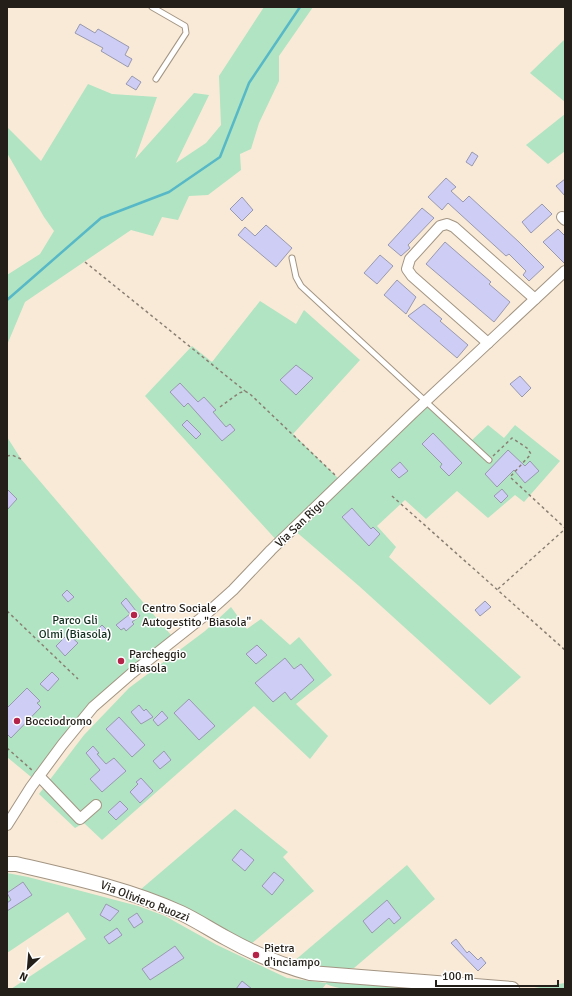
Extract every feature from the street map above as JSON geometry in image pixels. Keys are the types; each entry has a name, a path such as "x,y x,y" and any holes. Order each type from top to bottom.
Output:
{"street":[{"path":"488,343 412,276 407,269 410,259 440,226 446,224 454,227 534,299"},
{"name":"Via San Rigo","path":"7,825 39,776 93,707 132,673 217,604 342,482 534,299 565,272"},
{"path":"39,776 80,818 96,806"},
{"name":"Via Oliviero Ruozzi","path":"7,864 16,864 89,880 128,892 182,913 228,939 286,967 304,971 512,989"}],"lane":[{"path":"152,7 185,26 186,33 156,79"},
{"path":"292,258 296,277 301,286 427,401 488,460"}],"path":[{"path":"85,262 250,394 342,482"},
{"path":"220,407 239,393 245,391"},
{"path":"488,460 512,438 527,448 531,454 510,477 565,529 498,589"},
{"path":"7,456 12,455 21,460"},
{"path":"392,496 565,650"},
{"path":"7,611 78,679"},
{"path":"7,748 39,776"}],"green space":[{"path":"264,7 313,7 279,56 279,81 259,123 251,149 240,154 241,170 208,195 189,196 178,220 162,217 153,236 131,230 25,302 7,345 7,275 40,254 54,231 44,217 7,153 7,127 41,161 88,84 112,94 157,97 135,159 194,93 209,95 176,163 206,143 221,125 219,76"},
{"path":"565,39 565,102 530,73"},
{"path":"565,114 565,151 548,164 526,145"},
{"path":"260,301 296,324 304,310 360,360 293,434 342,482 427,401 470,442 488,425 504,438 515,425 560,461 524,502 515,495 488,518 457,491 426,519 405,500 377,526 396,547 389,557 521,677 490,705 359,586 293,529 279,543 145,396 192,346 212,362"},
{"name":"Parco Gli Olmi (Biasola)","path":"7,437 21,459 171,635 92,701 36,781 7,757"},
{"path":"231,607 247,629 261,619 290,645 299,637 332,675 296,704 328,736 310,759 254,706 102,840 84,823 75,828 39,794 84,735 129,688 205,631"},
{"path":"235,809 288,852 283,857 314,891 251,944 140,890"},
{"path":"407,865 435,899 354,968 323,968 293,962"},
{"path":"7,873 28,877 138,906 165,916 217,945 287,978 326,983 331,974 528,989 422,989 419,982 417,989 383,990 346,989 326,984 322,989 11,989 86,939 68,912 7,953"},
{"path":"565,983 565,989 528,989"}],"building":[{"path":"80,24 95,33 98,29 129,47 125,55 132,59 128,67 101,51 103,48 75,33"},
{"path":"132,76 141,82 136,90 126,84"},
{"path":"472,152 478,156 472,166 466,162"},
{"path":"446,178 456,187 451,191 463,202 469,196 544,267 529,281 523,275 526,271 509,254 506,256 448,203 442,210 428,197"},
{"path":"565,179 565,196 556,186"},
{"path":"242,197 253,210 242,221 230,209"},
{"path":"542,204 552,214 531,233 522,222"},
{"path":"422,208 434,218 408,245 410,248 401,256 388,245"},
{"path":"266,225 292,248 276,267 238,235 245,227 255,236"},
{"path":"558,229 565,236 565,264 543,242"},
{"path":"445,242 491,282 489,284 510,302 494,322 426,264"},
{"path":"380,255 393,266 377,284 364,273"},
{"path":"397,280 416,297 406,314 384,295"},
{"path":"424,304 442,319 440,321 468,345 457,358 408,316"},
{"path":"296,365 313,378 296,395 280,380"},
{"path":"520,376 531,388 522,397 510,384"},
{"path":"180,383 198,402 204,397 216,410 213,412 226,427 230,424 235,430 222,441 188,403 184,407 170,392"},
{"path":"187,420 201,434 196,439 182,425"},
{"path":"433,433 462,463 449,476 440,467 442,464 422,444"},
{"path":"508,450 525,466 530,461 539,471 525,483 514,470 497,487 485,474"},
{"path":"400,462 408,471 399,478 391,470"},
{"path":"7,489 17,499 7,510"},
{"path":"502,489 508,496 501,503 494,496"},
{"path":"352,508 371,529 373,527 380,534 369,546 342,517"},
{"path":"67,590 74,597 68,602 62,595"},
{"name":"Centro Sociale Autogestito \"Biasola\"","path":"126,598 140,616 132,622 134,624 126,631 124,628 121,630 116,625 130,614 121,603"},
{"path":"485,601 491,607 480,616 475,610"},
{"path":"102,625 109,632 102,639 95,632"},
{"path":"68,634 78,643 65,656 56,646"},
{"path":"257,645 267,655 256,664 246,654"},
{"path":"285,658 294,669 301,664 314,680 291,700 285,692 273,702 255,683"},
{"path":"52,672 59,679 48,691 40,684"},
{"name":"Bocciodromo","path":"27,688 40,701 37,703 41,707 11,738 7,734 7,708"},
{"path":"189,699 215,726 199,740 174,713"},
{"path":"139,705 144,711 146,709 153,717 141,724 131,712"},
{"path":"162,711 168,718 158,726 153,720"},
{"path":"119,717 145,745 132,757 106,729"},
{"path":"93,746 99,753 97,754 106,764 114,758 126,771 102,792 90,779 100,770 86,753"},
{"path":"164,751 171,760 160,769 153,761"},
{"path":"141,778 153,791 140,803 130,792 138,784 136,782"},
{"path":"120,801 128,809 116,820 108,812"},
{"path":"241,849 254,860 245,871 232,860"},
{"path":"274,872 284,880 272,895 262,886"},
{"path":"23,882 32,895 7,911 7,903 11,900 7,893"},
{"path":"387,900 401,918 394,924 389,918 372,933 363,921"},
{"path":"106,904 119,911 110,921 100,915"},
{"path":"137,913 143,922 134,928 128,919"},
{"path":"117,928 122,935 109,944 104,937"},
{"path":"456,939 467,953 469,951 478,960 481,957 486,963 478,971 451,943"},
{"path":"175,946 184,958 150,980 142,969"},
{"path":"242,981 252,989 236,989"}],"waterway":[{"path":"7,300 101,218 169,192 220,157 249,83 300,7"}],"place":[{"name":"Centro Sociale Autogestito \"Biasola\"","path":"134,615"},
{"name":"Parcheggio Biasola","path":"121,661"},
{"name":"Bocciodromo","path":"17,721"},
{"name":"Pietra d'inciampo","path":"256,955"}]}
